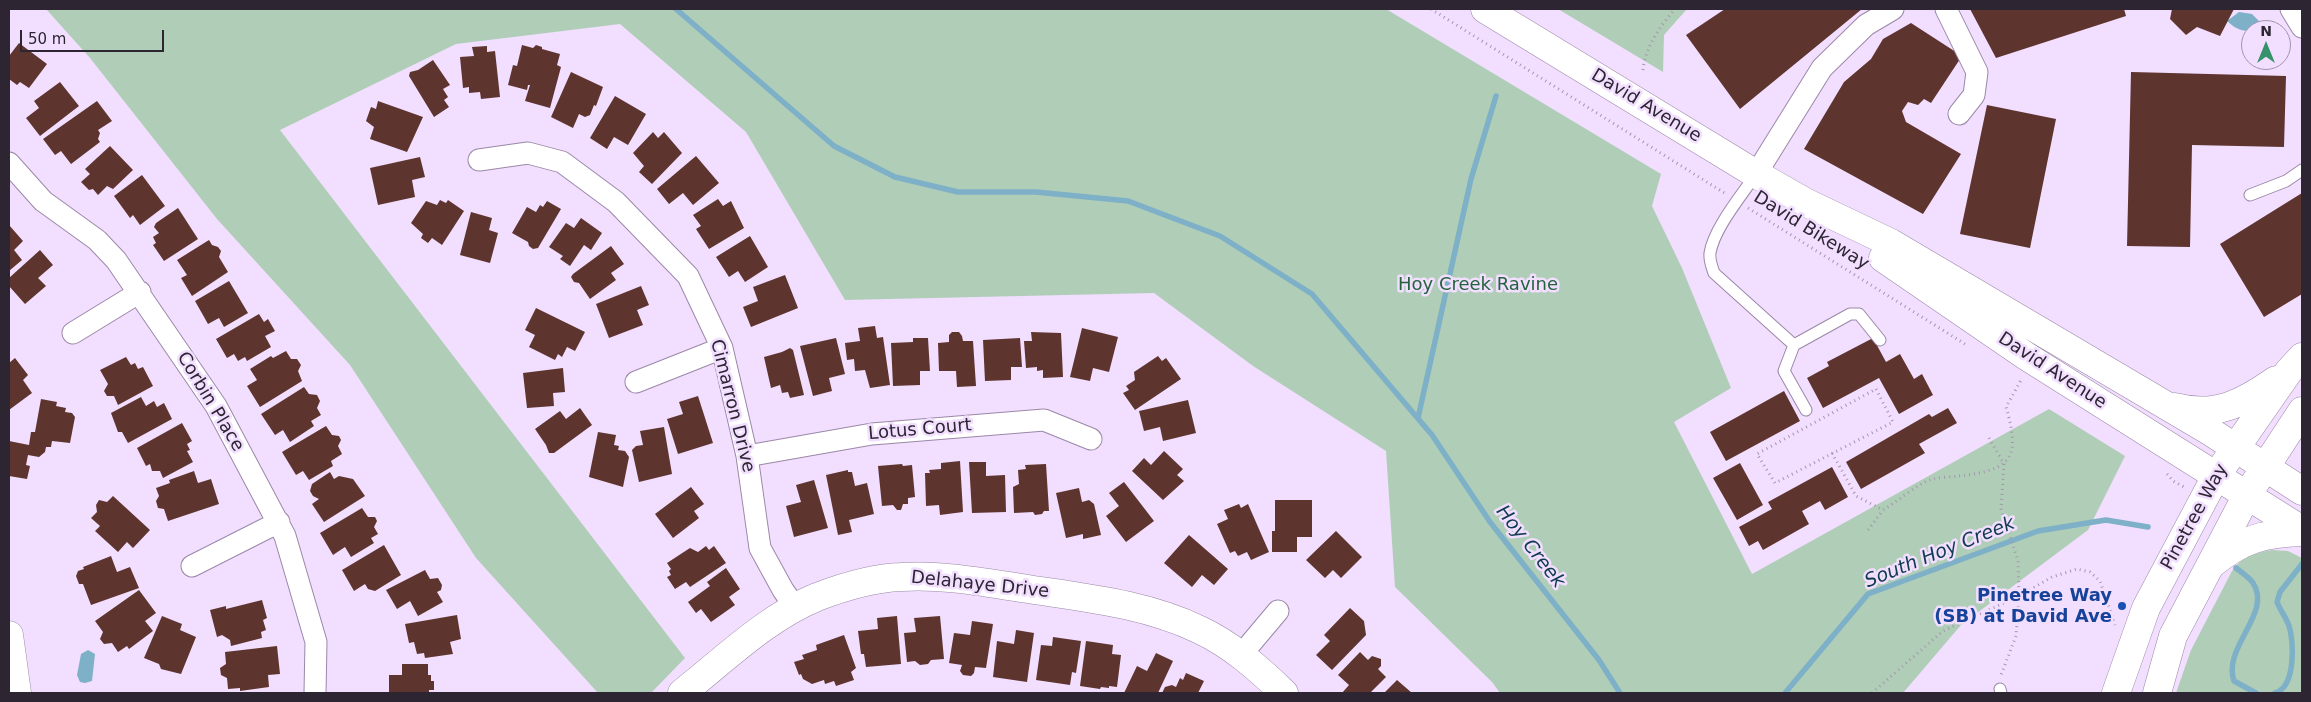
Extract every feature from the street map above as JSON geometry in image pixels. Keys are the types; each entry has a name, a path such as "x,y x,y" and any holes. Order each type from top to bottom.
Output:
{"main road":[{"name":"David Avenue","path":"1485,9 1807,204 1891,243 2166,405 2264,465 2302,491"},
{"name":"David Avenue","path":"1807,204 2023,375 2216,476 2247,494 2302,531"},
{"path":"2166,405 2191,412 2217,410 2253,396 2295,364"},
{"name":"Pinetree Way","path":"2116,693 2146,608 2216,476 2295,364"},
{"name":"Pinetree Way","path":"2157,693 2173,636 2247,494 2264,465 2302,411"},
{"path":"2208,568 2236,545 2250,539 2278,532 2302,531"},
{"name":"Delahaye Drive","path":"682,693 773,621 795,607 844,587 901,576 952,578 1149,610 1202,630 1241,655 1284,693"},
{"path":"9,635 17,693"}],"street":[{"path":"1756,174 1822,68 1866,25 1893,9"},
{"path":"1946,9 1977,72 1974,95 1959,114"},
{"path":"2291,9 2302,26"},
{"name":"Cimarron Drive","path":"478,160 528,153 562,162 616,202 688,276 722,348 747,456 760,548 783,590 795,607"},
{"name":"Corbin Place","path":"9,163 43,201 109,250 140,292 216,406 279,522 291,551 316,642 315,693"},
{"path":"73,334 140,292"},
{"path":"636,382 722,348"},
{"name":"Lotus Court","path":"747,456 872,434 1044,420 1091,440"},
{"path":"192,566 279,522"},
{"path":"1241,655 1278,611"}],"lane":[{"path":"2250,195 2286,181 2302,170"},
{"path":"1756,174 1715,237 1710,254 1714,273 1794,345"},
{"path":"1806,410 1784,371 1794,345 1850,314 1856,313 1880,340"}],"path":[{"name":"David Bikeway","path":"1431,9 1971,348"},
{"path":"1643,70 1644,60 1662,24 1675,9"},
{"path":"1868,530 1883,510 1932,479 1984,473 2004,464 2011,455 2014,437 2006,407 2023,375"},
{"path":"1876,389 1893,422 1832,453 1775,483 1757,454 1876,389"},
{"path":"1989,438 2004,464 2001,509 2018,562 2019,596 2016,636 2001,670 2000,691"},
{"path":"1832,453 1856,496 1883,510"},
{"path":"2162,468 2173,481"},
{"path":"1872,693 1943,631 2019,596 2052,578 2077,570 2090,572 2100,581 2115,626"}],"green space":[{"name":"Hoy Creek Ravine","path":"46,9 1386,9 1661,174 1652,206 1682,268 1731,388 1674,422 1752,574 2049,409 2125,456 2088,530 1961,625 1903,693 1500,693 1492,682 1395,587 1386,451 1253,366 1154,293 845,300 746,132 620,24 456,44 280,130 685,658 651,693 598,693 476,558 350,365 217,219 90,58"},
{"path":"1558,9 1687,9 1664,35 1663,72"},
{"path":"2272,550 2288,551 2302,558 2302,693 2176,693 2191,650 2232,571 2249,556"}],"water":[{"path":"2239,12 2252,14 2258,20 2241,20 2241,30 2227,21"},
{"path":"88,650 95,654 92,681 85,683 80,682 77,675 81,654"}],"building":[{"path":"1725,9 1862,9 1740,109 1686,35"},
{"path":"1970,9 2124,9 2126,16 1996,58"},
{"path":"2172,9 2234,9 2220,36 2197,27 2186,35 2170,19"},
{"path":"1911,23 1962,56 1931,103 1924,99 1918,105 1908,102 1902,111 1906,122 1961,154 1923,214 1804,149 1844,82 1871,59 1883,39"},
{"path":"19,43 47,64 29,88 20,82 17,85 9,79 9,56"},
{"path":"522,45 533,48 536,45 542,47 542,49 560,54 557,65 561,67 550,108 525,101 530,85 528,85 527,90 508,85 513,65 517,66"},
{"path":"487,46 487,52 495,51 500,97 481,99 480,92 469,93 469,87 463,88 460,57 474,56 472,47"},
{"path":"433,60 450,85 443,89 448,97 444,100 449,107 434,117 409,76 410,72 418,70"},
{"path":"571,72 603,87 596,106 594,105 590,115 585,117 579,114 573,128 551,117"},
{"path":"2131,72 2286,76 2284,147 2192,145 2190,247 2127,246"},
{"path":"60,82 79,106 40,136 26,118 39,108 34,101"},
{"path":"615,96 646,114 628,145 614,137 607,149 590,138"},
{"path":"97,101 112,121 98,130 100,142 71,164 61,151 55,155 43,139"},
{"path":"378,101 423,117 407,152 370,139 374,127 366,121 371,107 376,109"},
{"path":"1987,105 2056,119 2030,248 1960,234"},
{"path":"653,132 658,138 664,132 682,153 652,184 639,172 644,166 633,153"},
{"path":"110,146 133,170 113,189 107,186 98,195 93,189 89,190 81,182 90,174 85,169"},
{"path":"696,156 719,183 693,205 683,193 669,204 657,189"},
{"path":"420,157 425,177 412,180 415,197 378,205 370,168"},
{"path":"142,175 165,206 140,225 133,215 130,218 114,196"},
{"path":"2302,193 2302,294 2264,317 2220,244"},
{"path":"718,199 723,206 731,201 744,228 709,249 696,229 701,226 693,215"},
{"path":"440,200 446,203 448,200 464,211 442,245 432,238 428,243 421,238 423,234 411,223 426,201 437,205"},
{"path":"547,201 561,209 538,248 533,249 529,246 528,242 512,233 527,207 536,212 540,205 543,207"},
{"path":"178,208 198,239 164,261 153,245 156,243 153,237 159,233 154,227 156,223"},
{"path":"471,212 492,218 489,230 498,233 490,263 460,255"},
{"path":"581,218 602,233 591,250 584,245 570,266 560,259 563,256 549,247 566,223 574,228"},
{"path":"9,225 23,241 14,250 22,260 9,271"},
{"path":"750,236 768,267 745,282 738,271 729,277 716,257"},
{"path":"209,240 212,245 218,247 221,251 219,257 228,272 192,296 181,278 187,275 177,260"},
{"path":"611,246 624,264 611,273 616,280 590,299 579,283 574,282 571,277"},
{"path":"40,250 53,265 38,278 46,286 25,304 9,286 9,278"},
{"path":"785,275 798,308 751,327 743,307 758,301 753,287"},
{"path":"229,281 248,313 224,327 219,318 208,324 195,301"},
{"path":"641,286 649,305 637,310 643,325 609,338 596,304"},
{"path":"536,308 585,332 575,351 567,347 562,357 558,354 555,360 529,347 535,335 525,330"},
{"path":"259,314 264,322 268,319 275,331 265,336 271,347 247,361 245,357 238,361 234,354 227,358 216,339"},
{"path":"875,326 877,338 883,337 890,385 870,388 865,370 855,371 854,359 847,360 845,343 860,341 858,328"},
{"path":"1082,328 1118,337 1109,372 1093,368 1090,381 1070,377"},
{"path":"952,332 959,332 963,341 973,341 976,386 957,387 956,371 939,371 938,343 949,342 949,335"},
{"path":"1031,332 1061,333 1063,377 1043,378 1043,370 1037,371 1037,367 1026,368 1024,341 1032,341"},
{"path":"836,338 845,374 829,378 832,391 813,396 800,346"},
{"path":"913,338 928,338 930,371 920,371 920,385 893,386 891,343 913,342"},
{"path":"1020,338 1022,367 1011,367 1011,380 985,381 983,340"},
{"path":"1873,338 1886,362 1900,354 1914,379 1922,374 1933,395 1899,414 1879,378 1823,408 1807,378 1829,366 1827,362"},
{"path":"790,348 793,350 804,395 790,398 788,392 782,393 780,385 771,388 764,357"},
{"path":"286,351 291,359 297,359 301,365 298,371 302,381 260,407 247,386 257,380 250,369 271,356 273,358"},
{"path":"1158,356 1162,361 1166,358 1181,379 1135,410 1123,393 1129,390 1126,386 1135,380 1134,372"},
{"path":"126,357 131,365 135,363 138,369 143,367 153,386 118,405 114,396 107,396 104,391 108,384 100,370"},
{"path":"15,358 28,375 23,380 32,393 9,410 9,363"},
{"path":"563,368 565,392 553,393 554,406 527,408 523,373"},
{"path":"304,387 309,394 317,395 320,401 317,408 321,415 311,421 314,426 290,442 283,430 275,435 261,414"},
{"path":"1784,391 1800,421 1726,461 1710,432"},
{"path":"698,396 713,443 678,454 667,419 683,414 679,402"},
{"path":"141,397 146,406 154,401 157,407 164,403 172,419 128,443 122,432 118,432 111,413"},
{"path":"41,399 57,402 56,406 66,408 65,412 72,413 75,417 70,443 52,441 51,447 46,447 45,452 39,457 28,455 26,465 30,466 27,479 9,476 9,441 29,445 31,432 35,432"},
{"path":"1188,400 1196,433 1163,441 1160,427 1144,431 1139,411"},
{"path":"580,408 592,425 554,453 549,453 535,429 560,411 566,419"},
{"path":"1948,408 1957,423 1919,444 1925,453 1861,489 1846,462 1929,414 1932,417"},
{"path":"182,423 192,441 187,444 190,450 187,451 193,462 163,478 160,471 152,471 150,464 146,466 137,448"},
{"path":"326,426 332,435 339,436 341,440 338,446 342,454 331,461 333,466 309,480 303,471 296,475 282,452"},
{"path":"664,427 672,474 639,482 632,450 636,446 643,445 640,431"},
{"path":"598,432 616,435 614,445 619,446 618,450 625,451 629,457 623,487 589,477"},
{"path":"1164,451 1183,469 1177,475 1184,481 1163,500 1132,471 1144,458 1151,465"},
{"path":"960,461 963,512 940,515 939,505 926,506 925,473 930,473 929,470 941,469 941,463"},
{"path":"969,462 986,462 986,476 1005,475 1006,512 972,513"},
{"path":"1740,463 1763,505 1737,520 1713,478"},
{"path":"902,464 903,466 912,465 915,497 908,498 908,504 903,504 901,510 897,510 893,505 882,506 878,466"},
{"path":"1046,464 1049,511 1035,515 1033,512 1014,513 1013,487 1019,484 1018,470 1026,469 1025,465"},
{"path":"1832,467 1848,497 1825,510 1820,501 1802,511 1809,524 1763,550 1758,541 1749,546 1739,527 1772,509 1768,502"},
{"path":"848,470 848,472 852,472 855,486 867,483 874,514 849,520 852,532 838,535 826,475"},
{"path":"194,471 198,483 211,479 219,504 168,521 164,509 158,508 156,501 159,496 156,488 170,483 169,480"},
{"path":"330,472 334,479 339,476 353,479 365,496 324,522 312,504 319,499 313,496 310,491 312,484"},
{"path":"814,480 828,528 794,537 786,506 801,502 796,485"},
{"path":"1124,482 1154,521 1126,542 1106,516 1119,506 1109,493"},
{"path":"691,487 704,504 694,511 699,518 673,538 655,514"},
{"path":"1079,488 1082,502 1089,500 1094,504 1101,535 1083,539 1083,534 1066,538 1056,493"},
{"path":"113,496 150,530 133,548 127,542 118,552 95,531 100,526 91,518 97,512 96,505 99,500 107,502"},
{"path":"1275,500 1312,500 1312,537 1297,537 1297,552 1272,552 1272,531 1275,531"},
{"path":"1239,504 1241,508 1248,504 1269,552 1251,560 1247,552 1238,556 1235,551 1230,553 1217,524 1228,519 1224,510"},
{"path":"362,508 368,517 375,517 377,521 374,527 378,534 371,538 374,543 351,557 345,547 333,555 320,533"},
{"path":"1336,531 1362,557 1341,578 1333,570 1325,578 1306,560"},
{"path":"1189,535 1228,569 1214,585 1202,575 1192,587 1164,563"},
{"path":"384,545 401,575 375,591 368,589 365,584 354,591 342,570"},
{"path":"706,546 709,550 714,546 726,563 690,587 686,582 675,589 667,577 671,575 669,571 671,569 667,563 690,548 698,552"},
{"path":"111,556 117,572 130,567 139,588 91,605 83,584 79,584 76,576 78,571 84,569 83,567"},
{"path":"726,568 740,589 729,597 735,605 711,622 701,609 696,613 688,602 710,586 707,582"},
{"path":"425,570 430,579 438,578 442,585 441,590 437,592 443,602 418,616 410,601 397,609 386,590"},
{"path":"139,590 156,613 145,621 153,631 129,649 127,646 118,652 112,643 104,644 100,639 103,632 95,621"},
{"path":"262,600 267,618 263,620 266,630 261,632 262,638 231,646 230,640 222,635 217,637 210,610 226,606 226,609"},
{"path":"1350,608 1364,621 1366,635 1332,670 1316,655 1330,641 1324,635"},
{"path":"457,615 461,639 450,642 453,654 425,658 424,653 417,654 414,642 409,643 405,624"},
{"path":"162,616 182,624 180,630 196,637 181,674 161,669 159,664 144,658"},
{"path":"897,616 901,664 866,667 864,654 861,654 858,631 878,629 877,618"},
{"path":"940,616 944,659 931,660 928,664 920,665 915,661 907,662 904,633 916,632 914,618"},
{"path":"972,621 993,624 986,668 975,667 974,673 971,676 963,675 960,671 962,665 949,663 954,633 970,635"},
{"path":"1016,630 1034,633 1027,682 993,677 997,641 1014,644"},
{"path":"844,635 856,668 851,672 854,680 836,686 834,681 825,684 824,680 812,684 803,679 801,674 799,675 794,662 804,659 802,655 817,650 816,645"},
{"path":"1053,637 1081,641 1076,673 1072,672 1070,685 1036,680 1041,645 1052,646"},
{"path":"1086,641 1113,645 1112,654 1121,655 1117,687 1109,686 1109,688 1101,687 1100,689 1080,686"},
{"path":"277,646 280,674 268,675 269,687 240,691 240,688 228,689 227,678 221,675 220,668 226,664 225,652"},
{"path":"1360,652 1368,660 1372,656 1381,659 1381,666 1378,669 1386,677 1370,693 1342,693 1349,685 1338,675"},
{"path":"1156,653 1173,661 1158,693 1124,693 1137,666 1147,671"},
{"path":"402,664 428,664 428,675 431,675 431,681 434,681 434,690 429,690 429,693 389,693 389,675 402,675"},
{"path":"1186,673 1204,681 1198,693 1162,693 1165,687 1172,685 1176,687 1180,678 1183,680"},
{"path":"1397,680 1412,693 1384,693"}],"waterway":[{"name":"Hoy Creek","path":"676,9 834,146 895,177 958,192 1036,192 1128,201 1220,236 1312,294 1432,435 1490,522 1599,660 1620,693"},
{"path":"1418,418 1471,179 1496,96"},
{"name":"South Hoy Creek","path":"1785,693 1868,594 2038,531 2106,520 2148,527"},
{"path":"2275,693 2282,689 2287,682 2292,663 2291,633 2277,602 2280,592 2302,564"},
{"path":"2236,568 2253,583 2257,594 2257,606 2235,656 2232,668 2234,681 2256,693"}],"place":[{"name":"Pinetree Way (SB) at David Ave","path":"2122,606"}]}
